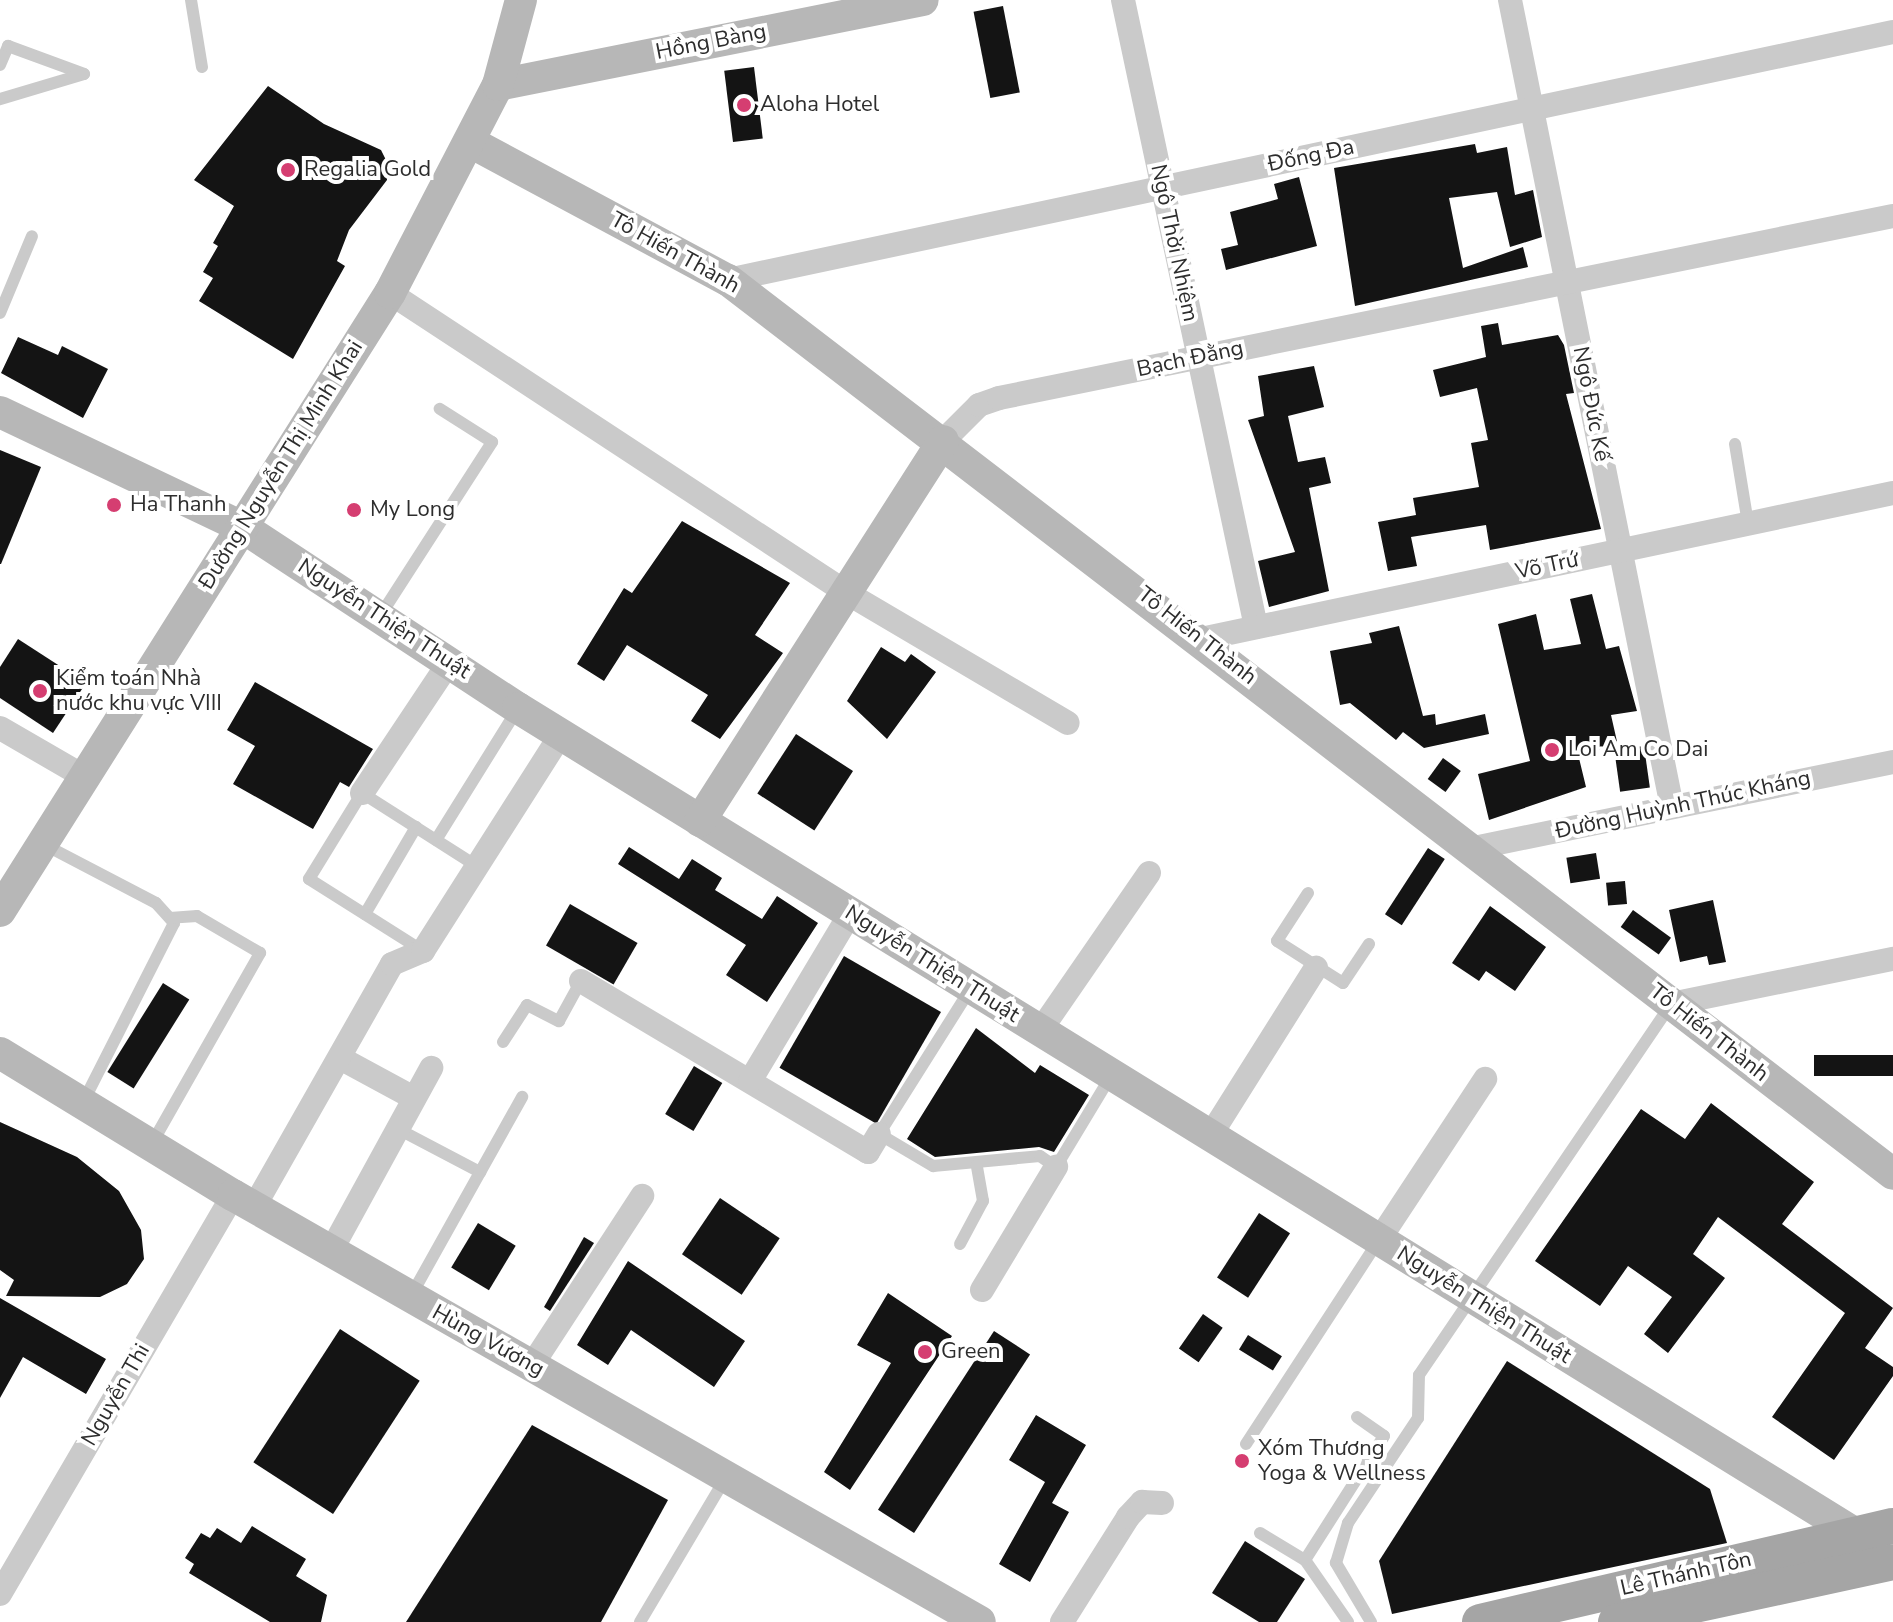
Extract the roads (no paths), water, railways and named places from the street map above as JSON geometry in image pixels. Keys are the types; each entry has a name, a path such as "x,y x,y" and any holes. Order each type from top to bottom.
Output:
{"main road":[{"name":"Lê Thánh Tôn","path":"1616,1622 1856,1534 1893,1526"},
{"path":"1856,1534 1893,1559"},
{"name":"Lê Thánh Tôn","path":"1502,1619 1893,1559"}],"street":[{"name":"Đường Nguyễn Thị Minh Khai","path":"0,911 390,293 472,143 498,85 521,0"},
{"name":"Hồng Bàng","path":"498,85 923,0"},
{"name":"Ngô Thời Nhiệm","path":"1123,0 1256,627"},
{"name":"Ngô Đức Kế","path":"1510,0 1672,807"},
{"name":"Đống Đa","path":"728,280 1893,32"},
{"name":"Tô Hiến Thành","path":"472,143 728,280 1474,848 1893,1174"},
{"name":"Bạch Đằng","path":"700,821 943,441 979,405 1199,357 1893,216"},
{"path":"390,293 847,593 1068,723"},
{"name":"Nguyễn Thiện Thuật","path":"0,412 242,527 518,708 1856,1534"},
{"name":"Võ Trứ","path":"1201,639 1893,493"},
{"path":"362,793 450,661"},
{"path":"0,728 85,777"},
{"path":"423,951 561,734"},
{"name":"Đường Huỳnh Thúc Kháng","path":"1474,848 1893,762"},
{"path":"1040,1031 1149,873"},
{"path":"750,1081 850,914"},
{"name":"Nguyễn Thi","path":"0,1594 244,1201 340,1058 392,964 423,951"},
{"path":"1671,1004 1893,959"},
{"path":"1210,1136 1316,968"},
{"path":"581,981 868,1152 879,1134"},
{"name":"Hùng Vương","path":"0,1053 150,1147 980,1622"},
{"path":"340,1058 414,1098"},
{"path":"331,1251 431,1068"},
{"path":"1379,1240 1485,1079"},
{"path":"982,1290 1056,1167"},
{"path":"532,1365 642,1196"},
{"path":"1062,1622 1128,1517 1142,1502 1162,1503"}],"lane":[{"path":"191,0 202,67"},
{"path":"0,65 8,46 84,74 0,99"},
{"path":"0,313 32,236"},
{"path":"380,616 492,442 440,409"},
{"path":"1735,444 1748,523"},
{"path":"436,840 518,708"},
{"path":"423,951 309,879 362,793 478,867"},
{"path":"365,914 416,827"},
{"path":"42,844 156,903 170,918"},
{"path":"1308,893 1277,941 1343,983 1369,944"},
{"path":"150,1147 260,953 197,916 170,918"},
{"path":"81,1106 163,953 170,918"},
{"path":"503,1042 527,1005 559,1021 581,981"},
{"path":"971,988 879,1134 933,1166 977,1166 1040,1156 1056,1167 1112,1075"},
{"path":"1371,1622 1336,1563 1348,1523 1418,1418 1419,1375 1468,1295 1671,1004"},
{"path":"410,1297 522,1097"},
{"path":"398,1129 480,1172"},
{"path":"960,1244 983,1201 977,1166"},
{"path":"1246,1444 1379,1240"},
{"path":"1305,1560 1384,1436 1357,1417"},
{"path":"640,1622 727,1477"},
{"path":"1260,1533 1305,1560 1348,1622"}],"place":[{"name":"Aloha Hotel","path":"744,105"},
{"name":"Regalia Gold","path":"288,170"},
{"name":"Ha Thanh","path":"114,505"},
{"name":"My Long","path":"354,510"},
{"name":"Kiểm toán Nhà nước khu vực VIII","path":"40,691"},
{"name":"Loi Am Co Dai","path":"1552,750"},
{"name":"Green","path":"925,1352"},
{"name":"Xóm Thương Yoga & Wellness","path":"1242,1461"}]}
